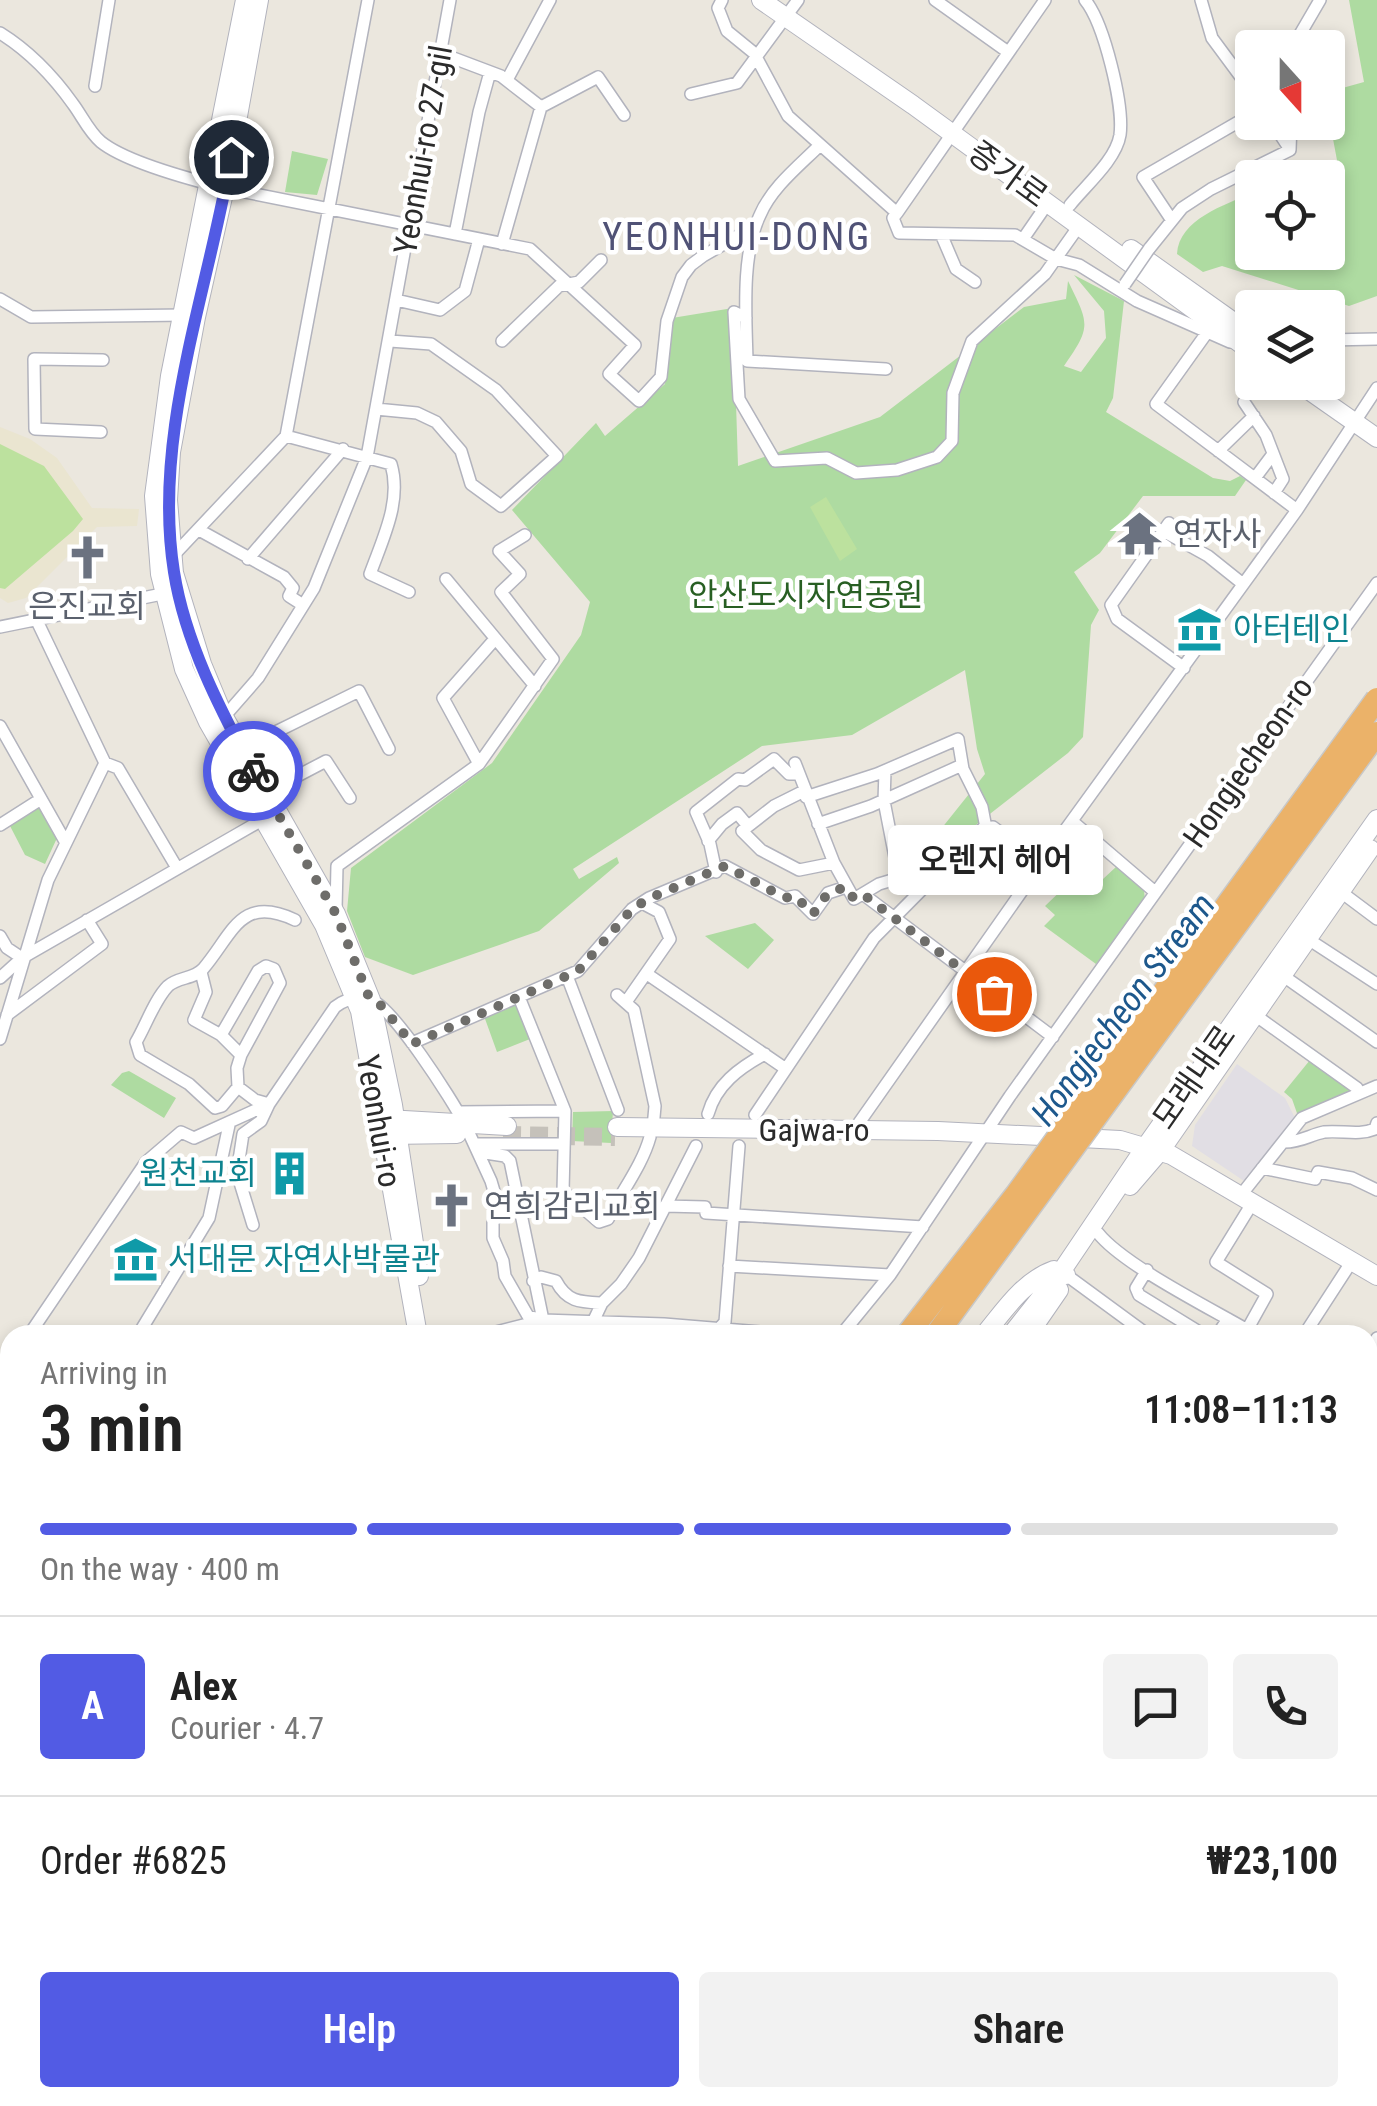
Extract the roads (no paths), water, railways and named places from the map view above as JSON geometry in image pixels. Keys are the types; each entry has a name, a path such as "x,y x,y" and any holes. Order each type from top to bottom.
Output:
{"highway":[{"path":"915,1325 1016,1194 1377,699"},
{"path":"943,1325 1377,734"}],"main road":[{"name":"Yeonhui-ro","path":"217,186 244,0"},
{"name":"Yeonhui-ro","path":"259,0 155,487 156,541 171,593 184,669 208,722 362,999"},
{"path":"761,0 789,7 954,129 1070,205 1235,333"},
{"name":"증가로","path":"954,129 1235,333"},
{"name":"Yeonhui-ro","path":"189,316 171,452 171,593 224,717 336,914 362,999 389,1127 417,1325"},
{"path":"1329,400 1365,420"},
{"path":"1340,400 1365,420 1377,438"},
{"name":"모래내로","path":"1018,1325 1065,1275 1377,819"},
{"path":"1034,1325 1153,1148 1255,1016 1377,839"},
{"name":"Gajwa-ro","path":"617,1125 651,1132 1012,1133 1113,1138 1153,1148"},
{"path":"426,1325 389,1127 469,1133 505,1131"},
{"path":"651,1132 966,1140 988,1132"},
{"path":"1153,1148 1377,1276"},
{"path":"992,1325 1014,1297 1048,1272 1065,1275"},
{"path":"1014,1297 1028,1298 1029,1311"}],"street":[{"path":"95,86 109,0"},
{"path":"172,557 286,436 368,0"},
{"name":"Yeonhui-ro 27-gil","path":"224,717 258,678 314,588 367,457 448,0"},
{"path":"506,80 550,0"},
{"path":"722,0 718,8 727,31 757,59 788,116 897,212"},
{"path":"935,0 952,5 1008,52"},
{"path":"1045,0 893,218 899,234 1016,235 1206,334 1235,341"},
{"path":"1070,205 1112,153 1120,136 1115,79 1085,0"},
{"path":"1201,0 1212,38 1235,69"},
{"path":"1302,30 1320,0"},
{"path":"691,94 737,83 789,7"},
{"path":"0,33 19,45 52,78 104,145 217,186 530,250 634,345 609,374 639,401 661,378 667,320 682,278 703,256 755,226"},
{"path":"440,52 506,80 541,107"},
{"path":"455,234 490,72"},
{"path":"502,244 541,107 598,76 624,115"},
{"path":"1170,219 1143,178 1235,124"},
{"path":"1284,140 1290,150"},
{"path":"1290,140 1290,150"},
{"path":"820,145 774,192 755,226 746,318 747,361 886,369"},
{"path":"1122,288 1170,219 1211,189 1290,150"},
{"path":"1023,240 1042,210"},
{"path":"746,318 734,312 739,399 776,461 828,458 856,473 896,470 936,457 952,441 953,392 972,341 1044,274 1074,233"},
{"path":"941,234 956,269 976,282"},
{"name":"Yeonhui-ro 27-gil","path":"396,300 440,310 465,291 480,239"},
{"path":"502,341 559,286 579,282 601,260"},
{"path":"0,299 31,317 189,316"},
{"path":"1206,334 1156,404 1297,510"},
{"path":"1345,340 1377,339"},
{"path":"376,409 417,413 436,422 461,452 472,484 501,506 557,456 496,390 432,344 390,342"},
{"path":"101,432 34,429 34,358 103,360"},
{"path":"854,1130 1041,863 1365,420 1377,388"},
{"path":"1244,402 1284,479 1274,492"},
{"path":"1218,450 1254,416"},
{"path":"286,436 391,464 396,482 394,506 370,574 409,592"},
{"path":"248,559 343,449"},
{"path":"1255,478 1273,454"},
{"path":"1184,668 1117,619 1111,604 1166,527 1243,584"},
{"path":"198,530 284,576 292,588 289,596 303,605"},
{"path":"336,914 337,866 479,764 553,660 501,592 520,574 499,550 526,535"},
{"path":"446,580 534,686"},
{"name":"Hongjecheon-ro","path":"850,1325 890,1275 1052,1036 1377,583"},
{"path":"0,628 171,593"},
{"path":"37,621 105,763 118,768 178,868"},
{"path":"479,764 443,698 496,639"},
{"path":"242,749 360,691 389,749"},
{"path":"0,726 5,747 42,799 66,842"},
{"path":"834,863 799,870 761,850 742,832 774,806 884,771 958,739 962,765 982,807 986,828"},
{"path":"716,872 696,812 738,779 744,780 774,759 789,774 797,769 834,863 854,899 898,878 884,801 884,771"},
{"path":"265,793 326,761 350,798"},
{"path":"0,1039 48,880 105,763"},
{"path":"818,824 884,801 962,765"},
{"path":"0,825 42,799"},
{"path":"708,840 737,814 748,826"},
{"path":"0,978 22,958 262,820"},
{"path":"1072,820 1155,892"},
{"path":"754,1115 874,938 986,828 993,827 1041,863"},
{"path":"412,1044 578,971 632,909 725,866 785,898 795,896 813,914 828,893 846,887"},
{"path":"1341,892 1377,919"},
{"path":"864,895 1052,1036"},
{"path":"519,997 565,1111 563,1191 599,1222 608,1220 644,1154 656,1106 634,1010 621,998 647,974 670,939 658,912 642,902"},
{"path":"221,1034 258,971 266,966 274,969 279,976 277,991 240,1055 236,1068 238,1087 222,1106 215,1108 189,1084 140,1055 136,1042 167,987 201,972 224,936 244,916 268,910 295,920"},
{"path":"6,1016 102,944 87,920"},
{"path":"0,936 7,948 22,958"},
{"path":"1308,939 1377,984"},
{"path":"201,972 206,992 194,1020 221,1034 240,1055"},
{"path":"647,974 786,1069"},
{"path":"1282,975 1377,1042"},
{"path":"567,976 617,1125"},
{"path":"253,1225 237,1172 243,1134 261,1121 334,1007 345,999 362,999 382,1006 412,1044 469,1133 499,1208 493,1238 505,1276 528,1316 620,1325"},
{"path":"1255,1016 1357,1088 1360,1094"},
{"name":"Gajwa-ro","path":"708,1114 716,1093 747,1064 765,1054"},
{"path":"1254,1325 1267,1294 1216,1262 1262,1168 1304,1116 1377,1086"},
{"path":"238,1087 255,1100 269,1104"},
{"path":"37,1325 146,1162 181,1132 194,1138 269,1104"},
{"path":"469,1133 565,1111"},
{"path":"1283,1142 1325,1132 1363,1133 1375,1129 1377,1123"},
{"path":"144,1325 210,1218 229,1125"},
{"path":"469,1133 564,1144"},
{"path":"469,1133 510,1161 542,1325"},
{"path":"593,1322 602,1303 622,1284 639,1258 696,1146"},
{"path":"723,1325 739,1146"},
{"path":"1262,1168 1315,1179 1318,1172 1352,1178 1377,1190"},
{"path":"665,1206 706,1208 706,1214 923,1227"},
{"path":"1098,1233 1106,1243 1147,1270 1239,1325"},
{"path":"1311,1325 1352,1262"},
{"path":"504,1266 556,1281 563,1294 575,1302 602,1303"},
{"path":"729,1266 890,1275"},
{"path":"1147,1270 1136,1288 1139,1296 1187,1325"},
{"path":"1065,1275 1134,1325"},
{"path":"1224,1325 1228,1319"},
{"path":"523,1325 543,1320"}],"tunnel":[{"path":"503,1135 615,1137"}],"place":[{"name":"연자사","path":"1140,534"},
{"name":"은진교회","path":"87,558"},
{"name":"아터테인","path":"1200,629"},
{"name":"오렌지 헤어","path":"994,994"},
{"name":"원천교회","path":"290,1173"},
{"name":"연희감리교회","path":"451,1206"},
{"name":"서대문 자연사박물관","path":"135,1259"}],"district":[{"name":"YEONHUI-DONG","path":"737,237"}],"park label":[{"name":"안산도시자연공원","path":"806,595"}],"water label":[{"name":"Hongjecheon Stream","path":"1123,1009"}]}
